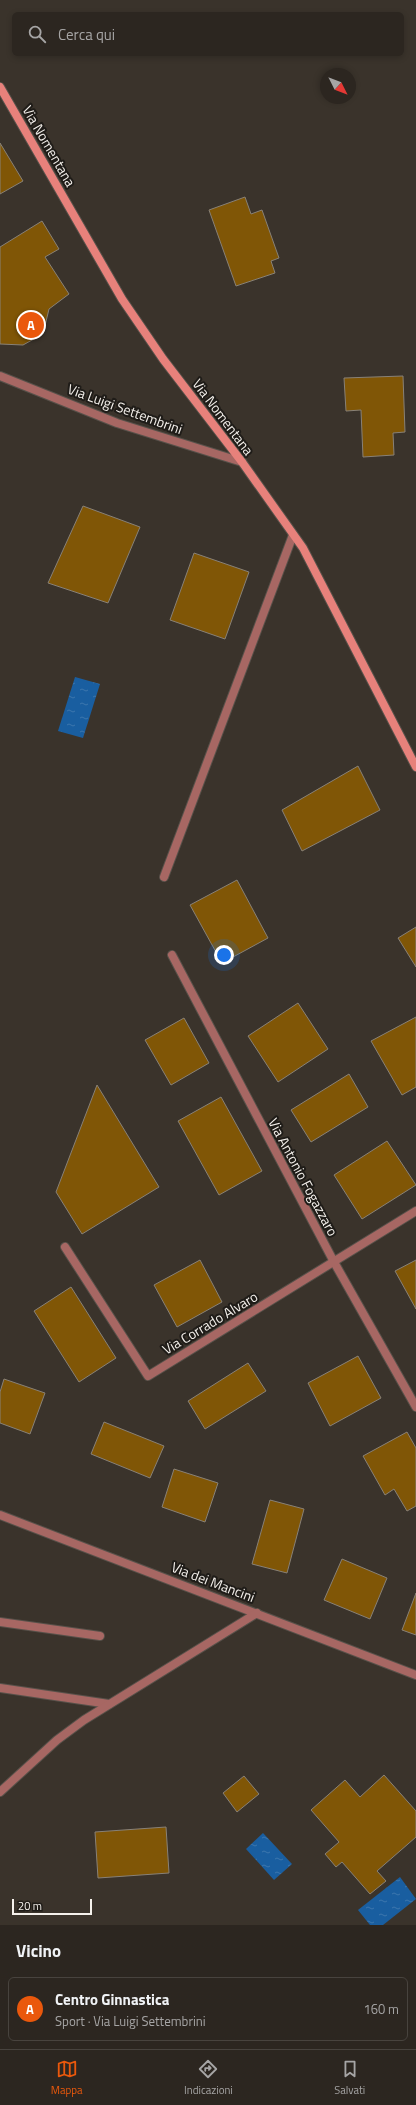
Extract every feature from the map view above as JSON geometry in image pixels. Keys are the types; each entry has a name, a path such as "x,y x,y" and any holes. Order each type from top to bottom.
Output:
{"main road":[{"name":"Via Nomentana","path":"0,87 122,299 163,359 242,462 307,555 416,767"}],"street":[{"name":"Via Luigi Settembrini","path":"0,376 117,423 242,462"},
{"path":"164,877 293,534"},
{"name":"Via Antonio Fogazzaro","path":"172,955 334,1262 416,1407"},
{"name":"Via Corrado Alvaro","path":"66,1247 148,1376 416,1211"},
{"name":"Via dei Mancini","path":"0,1515 416,1675"},
{"path":"0,1792 57,1740 109,1704 256,1613"},
{"path":"0,1622 100,1636"},
{"path":"0,1688 109,1704"}],"water":[{"path":"75,677 100,684 83,738 58,731"},
{"path":"263,1833 292,1864 274,1880 246,1849"},
{"path":"400,1877 416,1899 383,1925 370,1925 358,1910"}],"building":[{"path":"0,143 23,181 0,194"},
{"path":"245,197 251,214 262,210 279,258 271,261 275,273 236,286 209,210"},
{"path":"42,221 59,249 45,257 69,294 49,309 43,334 23,345 0,344 0,247"},
{"path":"403,376 405,432 393,433 394,455 363,457 361,410 346,411 344,378"},
{"path":"83,506 140,527 108,603 48,583"},
{"path":"194,553 249,572 225,639 170,620"},
{"path":"358,766 380,810 302,851 282,810"},
{"path":"237,880 268,938 222,963 190,905"},
{"path":"416,927 416,967 398,938"},
{"path":"298,1003 328,1049 278,1082 248,1036"},
{"path":"416,1017 416,1087 402,1095 371,1041"},
{"path":"184,1018 209,1063 171,1085 145,1040"},
{"path":"349,1074 368,1107 311,1142 291,1110"},
{"path":"97,1085 159,1187 82,1234 56,1192"},
{"path":"221,1097 262,1171 219,1195 178,1121"},
{"path":"387,1141 416,1185 362,1219 334,1175"},
{"path":"200,1260 222,1302 177,1327 154,1285"},
{"path":"416,1260 416,1309 395,1271"},
{"path":"71,1287 116,1358 79,1382 34,1311"},
{"path":"358,1356 381,1398 330,1426 308,1383"},
{"path":"248,1363 266,1391 205,1429 188,1401"},
{"path":"4,1379 45,1393 30,1434 0,1423 0,1392"},
{"path":"104,1422 164,1446 150,1478 91,1454"},
{"path":"407,1432 416,1448 416,1506 407,1511 394,1489 385,1495 363,1456"},
{"path":"174,1469 218,1483 205,1522 162,1507"},
{"path":"270,1500 304,1509 287,1573 252,1564"},
{"path":"342,1559 387,1578 370,1619 324,1600"},
{"path":"416,1593 416,1635 402,1630"},
{"path":"384,1775 416,1811 416,1837 377,1871 386,1881 370,1894 342,1862 336,1867 325,1854 339,1842 311,1810 345,1780 360,1797"},
{"path":"244,1776 259,1794 237,1812 223,1793"},
{"path":"166,1827 169,1873 98,1878 95,1832"}],"place":[{"name":"Centro Ginnastica","path":"31,325"}]}
